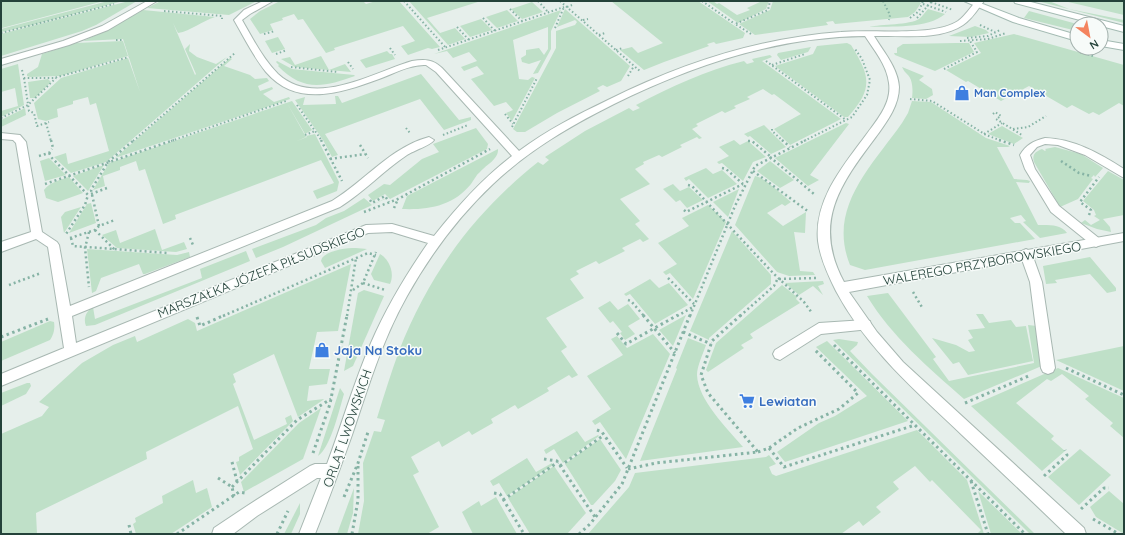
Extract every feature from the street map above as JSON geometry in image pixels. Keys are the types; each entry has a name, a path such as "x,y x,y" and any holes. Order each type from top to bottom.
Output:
{"street":[{"path":"1,62 66,43 105,28 153,1"},
{"path":"269,1 249,11 238,20 267,68 283,83 294,89 303,91 338,89 355,85 422,62 431,64 441,72 518,156"},
{"path":"968,1 978,3 1016,20 1069,36"},
{"path":"1018,1 1124,29"},
{"path":"435,241 468,201 518,156 569,123 642,86 687,67 724,55 765,45 805,38 854,33 924,33 938,31 959,24 978,3"},
{"path":"868,33 892,77 894,95 885,116 850,164 830,200 824,222 826,250 834,276 864,325 879,345 898,366 1075,533"},
{"path":"1109,44 1124,47"},
{"path":"1,136 20,138 37,234 53,245 71,350"},
{"path":"64,313 336,204 353,193 401,154 429,140"},
{"path":"1096,242 1055,209 1025,159 1028,150 1036,144 1044,142 1060,142 1075,146 1091,154 1124,174"},
{"name":"MARSZAŁKA JÓZEFA PIŁSUDSKIEGO","path":"1,380 366,229 380,227 395,228 435,241"},
{"path":"1,247 37,234"},
{"name":"WALEREGO PRZYBOROWSKIEGO","path":"841,288 1124,237"},
{"name":"ORLĄT LWOWSKICH","path":"307,534 332,471 371,356 387,320 405,286 435,241"},
{"path":"1026,254 1036,282 1048,368"},
{"path":"780,354 819,329 864,325"},
{"path":"220,534 252,511 315,471 332,471"}],"path":[{"path":"404,1 446,48 572,5"},
{"path":"538,1 548,12"},
{"path":"560,1 565,7 641,71"},
{"path":"702,1 749,33"},
{"path":"735,24 768,10 770,1"},
{"path":"883,1 890,15 889,20"},
{"path":"908,19 916,14 923,4 923,1"},
{"path":"932,1 931,2 946,8"},
{"path":"1,33 118,3"},
{"path":"923,4 946,13"},
{"path":"555,28 565,7"},
{"path":"137,9 222,16 222,20"},
{"path":"510,9 522,21"},
{"path":"483,18 496,30"},
{"path":"582,20 588,19"},
{"path":"882,20 895,19"},
{"path":"978,24 999,35"},
{"path":"457,26 469,40"},
{"path":"266,33 275,31"},
{"path":"599,35 605,33"},
{"path":"944,69 977,52 970,41"},
{"path":"579,534 590,524 594,517 622,484 728,223 744,185 755,166 770,157 852,117 867,95 870,80 862,59 853,47"},
{"path":"390,48 394,53"},
{"path":"616,50 623,48"},
{"path":"278,53 287,50"},
{"path":"99,226 91,190 107,163 235,53"},
{"path":"771,65 810,53"},
{"path":"24,78 56,78 128,56"},
{"path":"348,62 352,67"},
{"path":"766,62 846,120"},
{"path":"626,80 634,66"},
{"path":"293,68 338,72"},
{"path":"23,73 29,111 34,113 37,126 47,123 52,149 54,148"},
{"path":"1,118 28,105 56,78"},
{"path":"511,131 513,124 538,78"},
{"path":"910,95 910,101 932,101 984,134 995,139"},
{"path":"29,189 239,119 292,99 322,142 343,183 339,192 342,190 353,193"},
{"path":"993,114 995,112 1001,116 996,119 1025,137"},
{"path":"505,114 513,124"},
{"path":"1013,129 1028,127 1046,116"},
{"path":"984,134 1002,123"},
{"path":"772,129 772,131 790,147"},
{"path":"305,135 315,131"},
{"path":"748,140 752,141 815,195 813,201"},
{"path":"330,159 364,153 360,146"},
{"path":"49,153 52,158 88,195"},
{"path":"722,168 726,169 744,185"},
{"path":"753,171 824,222"},
{"path":"1077,171 1086,177 1091,176"},
{"path":"1072,223 1090,214 1091,210 1080,202 1101,174"},
{"path":"688,185 692,186 708,202 778,278 807,305 813,315"},
{"path":"684,210 686,212 744,185"},
{"path":"88,195 107,188"},
{"path":"65,235 85,205 88,195"},
{"path":"394,208 398,199"},
{"path":"810,212 812,205"},
{"path":"66,240 95,230 99,226 115,220"},
{"path":"95,230 115,250"},
{"path":"89,232 85,248 91,301"},
{"path":"190,238 193,245"},
{"path":"73,246 174,254"},
{"path":"192,314 198,317 200,326 368,253 376,253 363,283 352,291"},
{"path":"311,458 330,399 352,291 356,258"},
{"path":"9,285 56,267"},
{"path":"668,278 694,306"},
{"path":"778,278 821,278"},
{"path":"758,452 708,393 701,375 712,341 774,286 778,278"},
{"path":"363,283 386,290"},
{"path":"911,290 923,309"},
{"path":"628,300 631,301 674,353"},
{"path":"617,333 626,344 694,306"},
{"path":"1,337 49,319"},
{"path":"683,332 712,344"},
{"path":"627,469 656,464 758,452 769,448 798,428 838,409 858,393 804,339"},
{"path":"830,341 1026,534"},
{"path":"964,403 1057,364 1124,395"},
{"path":"232,487 297,420 330,399"},
{"path":"769,448 784,467 915,425"},
{"path":"343,499 358,463 369,427"},
{"path":"597,430 602,432 627,469"},
{"path":"503,500 604,435"},
{"path":"1043,476 1067,455 1065,450"},
{"path":"544,459 557,461 594,517"},
{"path":"232,462 237,481"},
{"path":"352,534 358,510 358,463"},
{"path":"218,478 232,487 234,496"},
{"path":"971,480 988,534"},
{"path":"1084,513 1080,510 1104,488 1109,488"},
{"path":"177,534 239,492 248,494"},
{"path":"494,493 500,494 524,534"},
{"path":"277,534 291,507"},
{"path":"1088,517 1119,534"},
{"path":"129,525 130,534"}],"green space":[{"path":"1,1 104,1 2,28"},
{"path":"108,1 123,1 1,32 1,29"},
{"path":"129,1 137,1 96,25 82,31 1,56 1,34"},
{"path":"161,1 257,1 229,15 147,8"},
{"path":"280,1 363,1 366,4 376,1 399,1 440,47 432,49 428,48 408,55 401,46 415,41 403,26 334,48 335,50 326,53 303,19 298,20 294,14 282,18 283,20 270,24 273,30 260,34 250,19 260,11"},
{"path":"409,1 481,1 427,18 440,33 455,28 465,39 448,45"},
{"path":"611,1 698,1 745,33 743,38 716,44 714,42 707,44 709,46 644,70 620,50 632,47 638,53 663,43"},
{"path":"707,1 713,1 717,4 719,3 737,15 750,10 747,8 760,2 759,1 769,1 766,9 738,23"},
{"path":"773,1 918,1 921,3 915,12 908,17 835,24 833,21 826,22 828,25 755,35 739,24 770,10"},
{"path":"1037,1 1049,1 1069,9 1104,16 1096,16"},
{"path":"1064,1 1124,1 1124,15"},
{"path":"532,2 543,12 522,19 511,9"},
{"path":"565,9 630,66 621,81 607,87 603,85 597,88 600,91 557,113 525,132 517,132 513,129 556,48 556,31 575,25 577,22 575,20 557,27"},
{"path":"928,9 945,14 938,19 929,22 908,26 869,27 915,21 919,19"},
{"path":"143,10 215,17 178,33 173,23 195,75 196,74 185,49 190,44 189,51 197,57 216,64 227,57 106,162 71,173 54,157 66,153 68,164 109,151 96,103 90,105 88,97 73,101 73,104 57,109 58,117 46,121 38,119 34,103 61,78 128,58 140,92 123,39 83,41 108,30"},
{"path":"507,10 518,21 497,28 486,17"},
{"path":"561,10 551,31 551,49 538,73 533,74 541,60 529,64 522,62 521,58 526,55 526,50 539,48 544,55 548,49 548,27 513,40 519,79 528,80 532,77 535,78 512,121 506,113 513,110 506,102 494,106 471,79 484,74 477,66 464,71 461,67 477,61 469,52 453,58 447,51 434,54"},
{"path":"1029,11 1069,22 1069,29 1024,18"},
{"path":"1109,17 1124,20 1124,23 1109,19"},
{"path":"481,19 492,30 470,37 460,26"},
{"path":"975,26 986,30 989,33 971,37 949,36"},
{"path":"1014,34 1069,50 1069,56 1092,56 1124,65 1124,106 1119,103 1099,115 1093,112 1089,114 1072,105 1067,108 1029,86 1001,101 968,81 966,82 946,70 981,53 974,43"},
{"path":"278,37 285,49 272,53 265,41"},
{"path":"123,41 128,56 60,76 27,76 27,74 38,67 42,54 76,43"},
{"path":"847,43 851,45 862,65 866,82 862,98 848,117 844,117 775,66 813,54 817,46"},
{"path":"969,43 974,52 935,71 895,55 894,53 897,53 897,48 903,44"},
{"path":"811,47 808,52 781,60 777,55 778,53"},
{"path":"387,51 392,54 395,59 366,68 360,60"},
{"path":"770,55 772,57 762,61 841,119 790,145 774,129 801,114 774,94 772,95 763,89 747,97 750,99 734,106 736,108 725,113 722,111 696,124 698,126 692,129 702,138 699,139 697,137 680,145 682,147 662,157 659,155 643,162 644,164 635,169 650,184 620,199 640,221 635,224 649,239 643,242 640,239 622,248 625,251 599,264 596,261 576,271 579,274 570,279 584,298 546,318 567,347 561,351 578,375 572,378 569,375 547,388 549,391 518,409 515,405 491,419 493,423 472,435 469,431 442,447 439,441 411,457 419,472 413,475 439,527 427,534 358,534 364,501 363,463 374,431 381,432 385,420 377,418 399,351 424,296 439,271 474,224 494,202 538,162 543,165 549,160 545,157 585,131 629,108 633,111 640,108 636,105 689,80 716,69 744,61 747,64 754,62 752,59"},
{"path":"321,56 329,70 345,64 351,72 295,67 281,59 290,57 295,65"},
{"path":"230,58 232,59 224,66 250,75 255,79 267,78 269,81 258,86 260,91 272,87 273,89 263,94 274,102 289,97 290,99 115,158"},
{"path":"277,61 292,69 355,76 324,85 314,85 296,80 278,66"},
{"path":"18,64 24,105 1,117 1,111 18,106 15,88 1,92 1,69"},
{"path":"902,67 924,76 919,80 932,89 933,95 926,99 912,98 912,83 910,77"},
{"path":"421,74 459,120 471,117 471,120 444,130 420,99 325,134 338,155 332,157 323,140 295,100 305,97 303,105 336,104 335,96 338,96 342,103"},
{"path":"48,79 51,82 35,98 30,98 28,82"},
{"path":"292,101 312,130 305,134 287,103 306,137 297,141 307,137 306,136 315,134 339,182 337,191 317,199 313,191 334,183 321,160 175,215 176,219 163,224 145,169 139,171 136,161 120,167 120,170 103,176 105,186 93,190 109,163"},
{"path":"912,101 931,102 986,138 1010,146 997,147 1014,179 1030,181 1029,183 1016,182 1038,225 1058,227 1067,233 1040,238 1023,222 1026,221 1021,215 1010,218 1015,223 1020,223 1035,239 865,270 850,265 844,244 844,225 848,207 866,172 902,123 908,113"},
{"path":"25,108 26,115 1,127 1,120"},
{"path":"846,123 849,124 810,175 819,180 808,186 775,158"},
{"path":"764,125 786,147 771,154 750,136 748,137 744,134"},
{"path":"1002,126 1023,138 1014,144 988,134"},
{"path":"476,128 488,144 487,149 390,199 385,194 373,201 368,195 384,184 390,185 422,159 439,152 433,144"},
{"path":"734,140 740,145 748,141 766,157 753,162 743,181 722,163 719,164 717,162 729,156 719,147"},
{"path":"1055,147 1081,154 1103,168 1095,177 1094,175 1091,178 1093,179 1078,199 1060,207 1033,159 1034,155 1038,151 1042,149 1045,151 1045,149"},
{"path":"498,149 498,153 494,159 476,176 471,184 448,202 422,209 402,209 407,196"},
{"path":"49,158 66,175 45,181 40,161"},
{"path":"770,161 794,180 780,188 757,171"},
{"path":"104,165 88,191 73,176"},
{"path":"706,168 713,174 722,170 737,184 708,198 689,179 686,181 684,178"},
{"path":"1108,171 1124,180 1124,215 1103,219 1110,227 1111,232 1081,223 1085,220 1091,225 1100,220 1094,216 1096,215 1094,210 1083,201"},
{"path":"755,176 768,183 791,202 785,206 782,204 767,213 783,226 806,212 805,233 794,232 800,271 813,272 815,275 789,276 777,272 735,225"},
{"path":"69,177 83,193 58,202 46,198 44,190 46,187"},
{"path":"673,184 680,191 689,187 703,200 687,208 680,200 676,202 663,189"},
{"path":"739,189 728,217 713,202"},
{"path":"364,198 372,205 385,199 283,247 256,258 252,249 316,225 326,218 344,211"},
{"path":"91,203 96,223 69,233 87,204"},
{"path":"708,205 726,222 693,299 670,273 666,275 663,272 677,264 658,243 689,226 682,218"},
{"path":"81,207 64,233 61,217 65,212"},
{"path":"155,229 162,250 184,242 187,249 176,252 117,248 102,235 116,230 120,243"},
{"path":"732,231 771,275 771,284 709,338 709,340 690,331"},
{"path":"356,248 367,249 325,268 321,261 325,255 333,251"},
{"path":"87,249 177,255 189,252 190,257 145,274 143,274 139,264 101,278 96,291 92,293"},
{"path":"246,251 250,261 95,325 86,326 86,315 93,307 95,319 202,278 200,269"},
{"path":"380,254 386,259 390,267 392,275 390,284 374,280 371,274"},
{"path":"1090,257 1116,288 1116,291 1107,293 1090,274 1055,280 1057,283 1046,284 1043,266"},
{"path":"351,264 338,331 317,332 309,369 330,369 327,384 309,386 307,401 324,399 323,400 298,417 274,354 233,374 236,382 233,384 254,440 287,424 285,418 291,415 293,421 240,475 236,462 239,461 239,457 253,449 238,406 146,452 147,459 36,513 37,534 1,534 1,434 42,416 49,407 39,402 82,363 113,345 135,336 137,342 188,319 195,323 197,331"},
{"path":"650,279 659,288 669,283 688,305 655,324 630,294 626,296 624,294"},
{"path":"823,281 824,284 818,286 823,295 813,286 799,295 785,283"},
{"path":"782,285 797,297 796,299 800,303 750,334 753,338 741,345 744,348 708,372 706,370 716,343"},
{"path":"364,290 384,296 353,366 344,371 358,293"},
{"path":"888,293 936,357 933,359 949,381 1034,363 1028,325 1037,326 1044,365 964,399 911,351 888,325 867,296"},
{"path":"610,301 618,310 628,304 640,319 628,326 635,334 625,340 620,333 622,332 613,321 610,323 598,308"},
{"path":"976,314 983,314 989,323 1011,320 1016,327 1026,326 1033,361 968,375 959,362 953,364 932,338 956,345 969,352 975,351 968,340 973,338 968,330 985,328"},
{"path":"686,315 673,346 659,330"},
{"path":"50,321 54,322 54,326 50,340 1,361 1,342"},
{"path":"653,334 670,354 626,459 600,422 595,425 592,421 611,409 587,376 623,355 611,339 617,336 627,348"},
{"path":"688,338 706,345 697,371 702,394 714,413 743,447 640,461 677,369 676,368"},
{"path":"839,339 858,342 857,345 850,351 1035,534 1030,534 833,340"},
{"path":"827,341 908,421 785,462 777,452 819,423 835,416 867,396 816,347"},
{"path":"1124,346 1124,391 1056,360"},
{"path":"1058,368 1124,398 1124,438 1110,426 1113,423 1085,399 1089,396 1062,374 1051,381 1047,379 1016,403 1054,436 1051,439 1065,451 1042,471 971,406"},
{"path":"30,383 31,386 26,394 1,406 1,393"},
{"path":"340,388 344,394 334,428 327,445 318,456"},
{"path":"321,408 303,459 244,492 241,482 299,423"},
{"path":"917,430 967,480 984,534 977,534 981,530 932,480 930,482 915,466 893,482 899,489 876,507 881,512 863,526 859,521 841,534 588,534 629,487 635,473 766,457 769,455 776,464 769,467 772,474 776,476"},
{"path":"577,431 585,442 598,435 599,436 563,463 554,449 546,454 544,450"},
{"path":"600,439 621,470 615,481 593,505 591,505 565,464"},
{"path":"1080,449 1111,475 1079,505 1048,477"},
{"path":"527,458 536,472 552,463 553,465 507,496 499,483 493,486 490,481"},
{"path":"554,466 586,513 567,534 530,534 508,498"},
{"path":"193,480 196,493 207,488 212,507 171,534 136,534 133,524 136,522 135,518 163,503 162,496"},
{"path":"354,488 353,513 347,534 337,534"},
{"path":"978,491 1022,534 991,534"},
{"path":"1109,491 1124,504 1124,534 1096,517 1090,507"},
{"path":"496,497 517,534 473,534 462,512 479,501 481,506"},
{"path":"300,503 300,514 291,534 284,534"}],"place":[{"name":"Man Complex","path":"962,93"},
{"name":"Jaja Na Stoku","path":"322,350"},
{"name":"Lewiatan","path":"747,401"}]}
